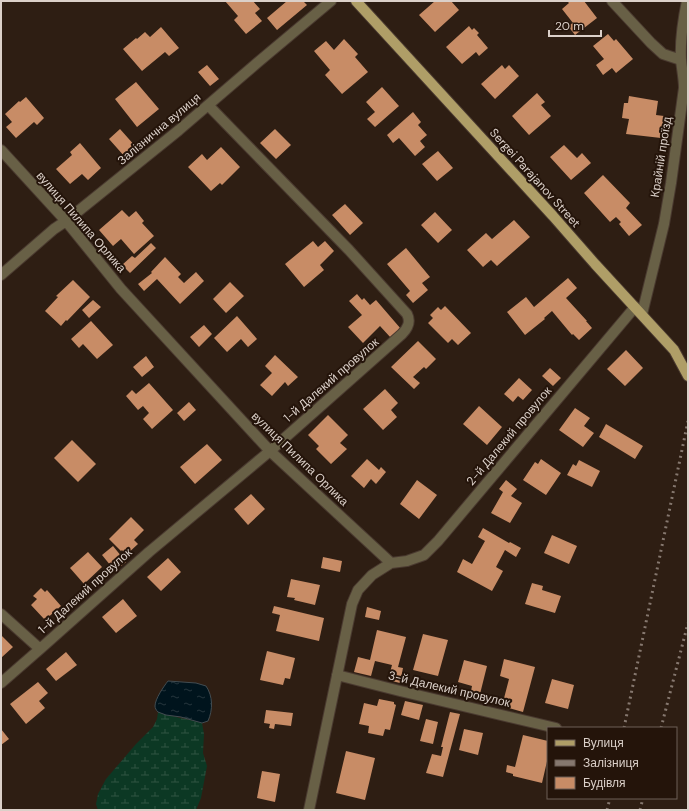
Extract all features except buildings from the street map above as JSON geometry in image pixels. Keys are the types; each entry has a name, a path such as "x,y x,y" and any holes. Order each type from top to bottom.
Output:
{"main road":[{"name":"Sergei Parajanov Street","path":"356,1 674,350 688,376"}],"street":[{"name":"Залізнична вулиця","path":"1,274 54,229 179,130 331,1"},
{"path":"612,1 662,54 681,60"},
{"name":"Крайній проїзд","path":"638,310 664,224 671,183 684,88 681,60 682,24 687,1"},
{"name":"1-й Далекий провулок","path":"1,683 149,552 270,451 402,334 409,324 407,314 349,250 208,105"},
{"name":"вулиця Пилипа Орлика","path":"1,150 66,221 121,288 270,451 391,563"},
{"name":"2-й Далекий провулок","path":"391,563 407,561 424,555 438,541 638,310"},
{"path":"309,810 352,604 358,590 372,574 391,563"},
{"name":"1-й Далекий провулок","path":"1,614 40,649"},
{"name":"3-й Далекий провулок","path":"337,675 552,727"}],"green space":[{"path":"158,712 202,723 204,734 203,753 207,766 201,798 196,810 98,810 96,804 98,794 106,779 136,744 153,727 157,719"}],"water":[{"path":"168,681 196,683 206,686 212,703 208,721 202,723 181,717 166,715 156,710 156,700"}],"railway":[{"path":"624,727 688,421"},
{"path":"661,727 688,623"},
{"path":"607,810 610,799"},
{"path":"640,810 643,799"}]}
